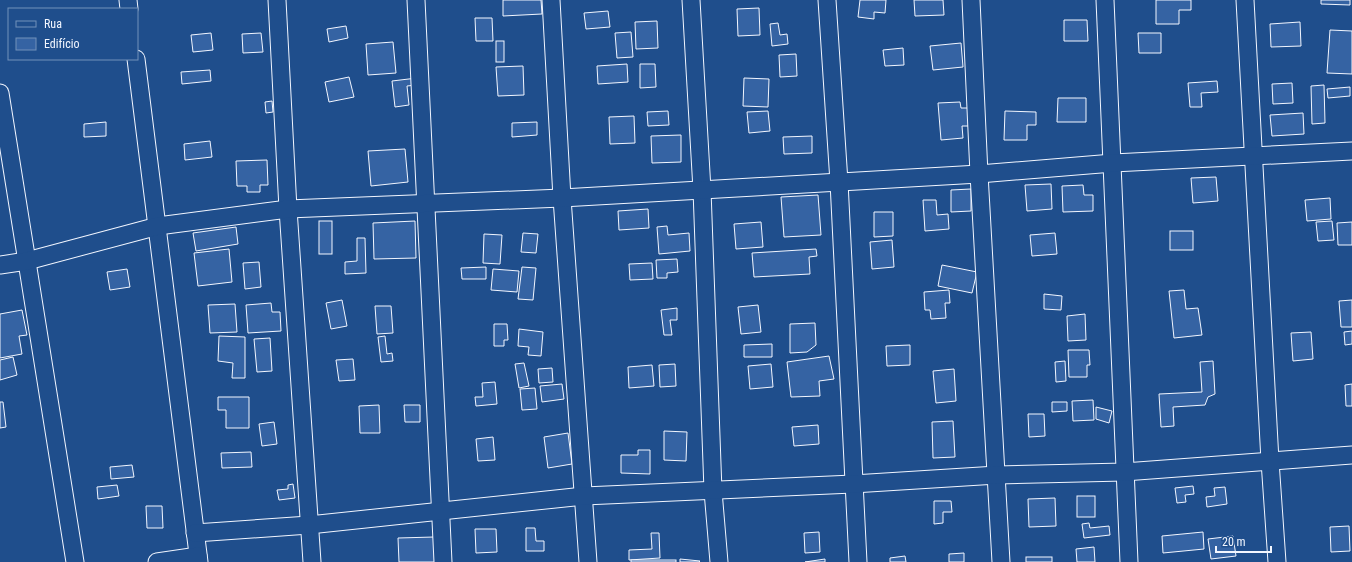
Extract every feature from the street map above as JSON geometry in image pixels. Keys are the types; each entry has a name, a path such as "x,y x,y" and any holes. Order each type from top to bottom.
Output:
{"street":[{"path":"277,0 288,209 312,562"},
{"path":"416,0 427,203 443,562"},
{"path":"551,0 562,198 588,562"},
{"path":"691,0 702,190 714,490 719,562"},
{"path":"827,0 839,182 858,562"},
{"path":"972,0 979,174 1001,562"},
{"path":"1105,0 1113,163 1124,472 1130,562"},
{"path":"1245,0 1270,461 1277,562"},
{"path":"136,60 199,559 157,562"},
{"path":"0,93 75,562"},
{"path":"0,265 27,261 158,226 288,209 562,198 979,174 1113,163 1352,151"},
{"path":"195,533 309,525 584,496 853,484 997,475 1124,472 1352,455"}],"building":[{"path":"503,0 541,0 542,14 503,16"},
{"path":"860,0 886,0 885,13 874,12 874,19 858,17"},
{"path":"914,0 943,0 944,15 915,16"},
{"path":"1156,0 1191,0 1191,10 1179,10 1179,24 1156,24"},
{"path":"1321,0 1350,0 1350,5 1321,4"},
{"path":"759,8 760,35 738,36 737,9"},
{"path":"608,11 610,27 586,29 584,13"},
{"path":"475,18 492,18 493,41 476,41"},
{"path":"1064,20 1087,20 1088,41 1064,41"},
{"path":"657,21 658,48 636,49 635,22"},
{"path":"1300,22 1301,46 1271,47 1270,24"},
{"path":"778,23 780,35 787,34 788,44 772,46 770,24"},
{"path":"346,26 348,38 329,42 327,29"},
{"path":"1330,30 1352,31 1352,74 1327,73"},
{"path":"631,32 633,57 617,58 615,33"},
{"path":"211,33 213,50 193,52 191,35"},
{"path":"261,33 263,52 243,53 242,34"},
{"path":"1138,33 1161,33 1161,53 1139,53"},
{"path":"496,41 504,41 504,62 496,62"},
{"path":"393,42 396,73 368,75 366,44"},
{"path":"961,43 963,67 933,70 930,46"},
{"path":"903,48 904,65 885,66 883,50"},
{"path":"796,54 797,76 780,77 779,55"},
{"path":"627,64 628,82 598,84 597,66"},
{"path":"640,64 655,64 656,87 640,88"},
{"path":"523,66 524,95 498,96 496,67"},
{"path":"210,70 211,81 182,84 181,72"},
{"path":"349,77 354,97 329,102 325,82"},
{"path":"417,78 417,85 407,86 409,105 395,107 392,81"},
{"path":"744,78 769,79 768,107 743,106"},
{"path":"1217,81 1218,92 1201,93 1202,107 1190,107 1188,83"},
{"path":"1292,83 1293,103 1273,104 1272,84"},
{"path":"1324,85 1325,123 1312,124 1311,86"},
{"path":"1350,87 1350,96 1328,98 1327,89"},
{"path":"1058,98 1086,98 1086,122 1057,122"},
{"path":"272,101 273,112 266,113 265,102"},
{"path":"960,102 961,108 969,108 971,126 962,126 963,138 941,140 938,103"},
{"path":"668,111 669,125 648,126 647,112"},
{"path":"768,111 770,131 749,133 747,112"},
{"path":"1005,111 1036,112 1036,125 1027,125 1027,140 1004,140"},
{"path":"1303,113 1304,134 1272,136 1270,115"},
{"path":"634,116 635,143 610,144 609,117"},
{"path":"106,122 106,136 84,137 84,124"},
{"path":"537,122 537,135 512,137 512,123"},
{"path":"681,135 681,162 652,163 651,136"},
{"path":"812,136 812,153 784,154 783,137"},
{"path":"210,141 212,157 185,160 184,144"},
{"path":"405,149 408,182 371,186 368,151"},
{"path":"267,160 268,185 260,185 260,192 247,192 247,186 237,186 236,161"},
{"path":"1216,177 1218,201 1193,203 1191,178"},
{"path":"1051,184 1052,209 1027,211 1025,185"},
{"path":"1083,185 1084,195 1093,195 1093,211 1063,212 1062,186"},
{"path":"971,189 971,211 951,212 951,190"},
{"path":"818,195 821,235 784,237 781,197"},
{"path":"1330,198 1331,219 1307,221 1305,200"},
{"path":"923,200 936,200 937,215 948,214 949,229 925,231"},
{"path":"648,209 649,228 619,230 618,211"},
{"path":"874,212 893,212 893,236 874,237"},
{"path":"319,221 332,221 332,254 319,254"},
{"path":"415,221 416,258 374,259 373,223"},
{"path":"1332,221 1334,240 1318,241 1316,222"},
{"path":"761,222 763,247 736,249 734,224"},
{"path":"1352,222 1352,245 1338,245 1337,223"},
{"path":"667,226 668,235 689,233 690,251 659,254 657,227"},
{"path":"236,227 238,244 196,251 193,233"},
{"path":"1170,231 1193,231 1193,250 1170,250"},
{"path":"523,233 538,234 536,253 521,252"},
{"path":"1055,233 1057,254 1032,256 1030,235"},
{"path":"484,234 502,235 500,264 483,263"},
{"path":"357,238 365,238 366,273 345,274 345,262 357,261"},
{"path":"892,240 894,267 872,269 870,242"},
{"path":"229,249 232,282 198,286 194,253"},
{"path":"816,249 817,256 809,257 810,274 754,277 752,253"},
{"path":"677,259 678,272 667,273 667,278 657,278 656,260"},
{"path":"259,262 261,287 245,289 243,263"},
{"path":"652,263 653,279 630,280 629,264"},
{"path":"942,265 977,272 972,293 938,286"},
{"path":"486,267 486,279 462,279 461,268"},
{"path":"522,267 536,268 533,300 518,299"},
{"path":"127,269 130,287 110,290 107,272"},
{"path":"493,269 519,271 517,292 491,290"},
{"path":"949,290 950,303 945,303 946,318 931,319 930,310 925,310 924,292"},
{"path":"1184,290 1186,309 1198,308 1202,335 1174,338 1169,291"},
{"path":"1044,294 1062,296 1061,310 1044,309"},
{"path":"342,300 347,326 331,329 326,303"},
{"path":"1352,300 1352,327 1341,327 1339,301"},
{"path":"271,303 272,312 280,312 281,331 248,333 246,305"},
{"path":"235,304 237,332 210,333 208,305"},
{"path":"758,305 761,332 741,334 738,307"},
{"path":"375,306 391,306 393,333 377,334"},
{"path":"677,308 677,320 670,320 672,335 664,335 661,310"},
{"path":"22,310 27,335 19,336 22,354 0,358 0,314"},
{"path":"1085,314 1086,340 1068,341 1067,316"},
{"path":"815,323 816,345 807,352 790,353 790,324"},
{"path":"494,324 507,324 508,340 504,340 504,346 494,346"},
{"path":"519,329 543,332 541,356 528,355 529,347 518,346"},
{"path":"1352,331 1352,344 1345,345 1344,332"},
{"path":"1311,332 1313,359 1293,361 1291,333"},
{"path":"219,336 245,337 245,378 232,378 233,363 218,361"},
{"path":"385,336 387,354 392,353 393,361 381,362 378,337"},
{"path":"270,338 272,371 257,372 254,339"},
{"path":"772,344 772,357 744,357 744,345"},
{"path":"910,345 910,365 887,366 886,346"},
{"path":"1068,350 1089,350 1090,365 1087,365 1087,377 1069,377"},
{"path":"829,356 834,379 819,381 820,396 791,397 787,362"},
{"path":"13,357 17,375 0,380 0,360"},
{"path":"353,359 355,380 339,381 336,360"},
{"path":"1065,361 1066,381 1056,382 1055,362"},
{"path":"1213,361 1215,394 1208,397 1205,405 1173,407 1174,426 1161,427 1159,394 1202,392 1200,362"},
{"path":"524,363 529,386 519,388 515,364"},
{"path":"675,364 676,386 660,387 659,365"},
{"path":"771,364 773,387 750,389 748,366"},
{"path":"652,365 654,386 629,388 628,367"},
{"path":"552,368 553,382 539,383 538,369"},
{"path":"954,369 956,401 936,403 933,371"},
{"path":"495,382 497,404 476,406 475,397 483,397 482,383"},
{"path":"562,384 564,399 542,402 540,386"},
{"path":"1352,384 1352,406 1346,406 1345,385"},
{"path":"535,388 537,409 522,410 520,389"},
{"path":"218,397 249,397 249,428 226,428 226,410 218,410"},
{"path":"1093,400 1094,420 1073,421 1072,401"},
{"path":"0,402 3,402 6,427 0,428"},
{"path":"1052,402 1067,402 1067,411 1052,412"},
{"path":"379,405 380,433 360,433 359,406"},
{"path":"404,405 420,405 420,422 405,422"},
{"path":"1096,407 1112,411 1109,423 1096,419"},
{"path":"1028,414 1044,414 1045,436 1029,437"},
{"path":"953,421 955,457 933,458 932,422"},
{"path":"274,422 277,444 262,446 259,424"},
{"path":"818,425 819,444 794,446 792,427"},
{"path":"664,431 687,432 686,461 664,460"},
{"path":"568,433 572,464 548,468 544,437"},
{"path":"493,437 495,460 478,461 476,439"},
{"path":"638,450 650,450 650,474 621,473 621,455 638,455"},
{"path":"251,452 252,467 222,468 221,453"},
{"path":"132,465 134,477 111,479 110,467"},
{"path":"293,484 295,498 279,500 277,490 288,489 288,485"},
{"path":"117,485 119,496 98,499 97,487"},
{"path":"1193,486 1194,494 1185,495 1186,502 1177,503 1175,488"},
{"path":"1225,487 1227,504 1207,507 1206,497 1215,496 1214,488"},
{"path":"1077,496 1095,496 1095,517 1077,517"},
{"path":"1055,498 1056,526 1029,527 1028,499"},
{"path":"934,501 951,501 952,512 943,512 943,523 934,524"},
{"path":"146,506 162,506 163,528 147,528"},
{"path":"1089,523 1090,528 1109,526 1110,535 1084,538 1082,524"},
{"path":"1349,526 1350,551 1331,552 1330,527"},
{"path":"526,528 535,528 536,541 544,541 544,551 526,551"},
{"path":"475,529 496,529 497,552 476,553"},
{"path":"819,532 820,552 805,553 804,533"},
{"path":"1203,532 1204,549 1163,553 1162,536"},
{"path":"651,533 659,533 660,558 629,560 629,550 652,549"},
{"path":"1233,536 1236,556 1211,559 1208,539"},
{"path":"434,537 435,562 399,562 398,538"},
{"path":"1094,547 1095,562 1077,562 1076,549"},
{"path":"964,553 964,562 949,562 949,554"},
{"path":"905,556 906,562 890,562 890,558"},
{"path":"1026,557 1052,557 1052,562 1026,562"},
{"path":"680,559 700,561 680,562"},
{"path":"825,559 825,562 805,562"},
{"path":"631,560 676,560 676,562 631,562"}]}
